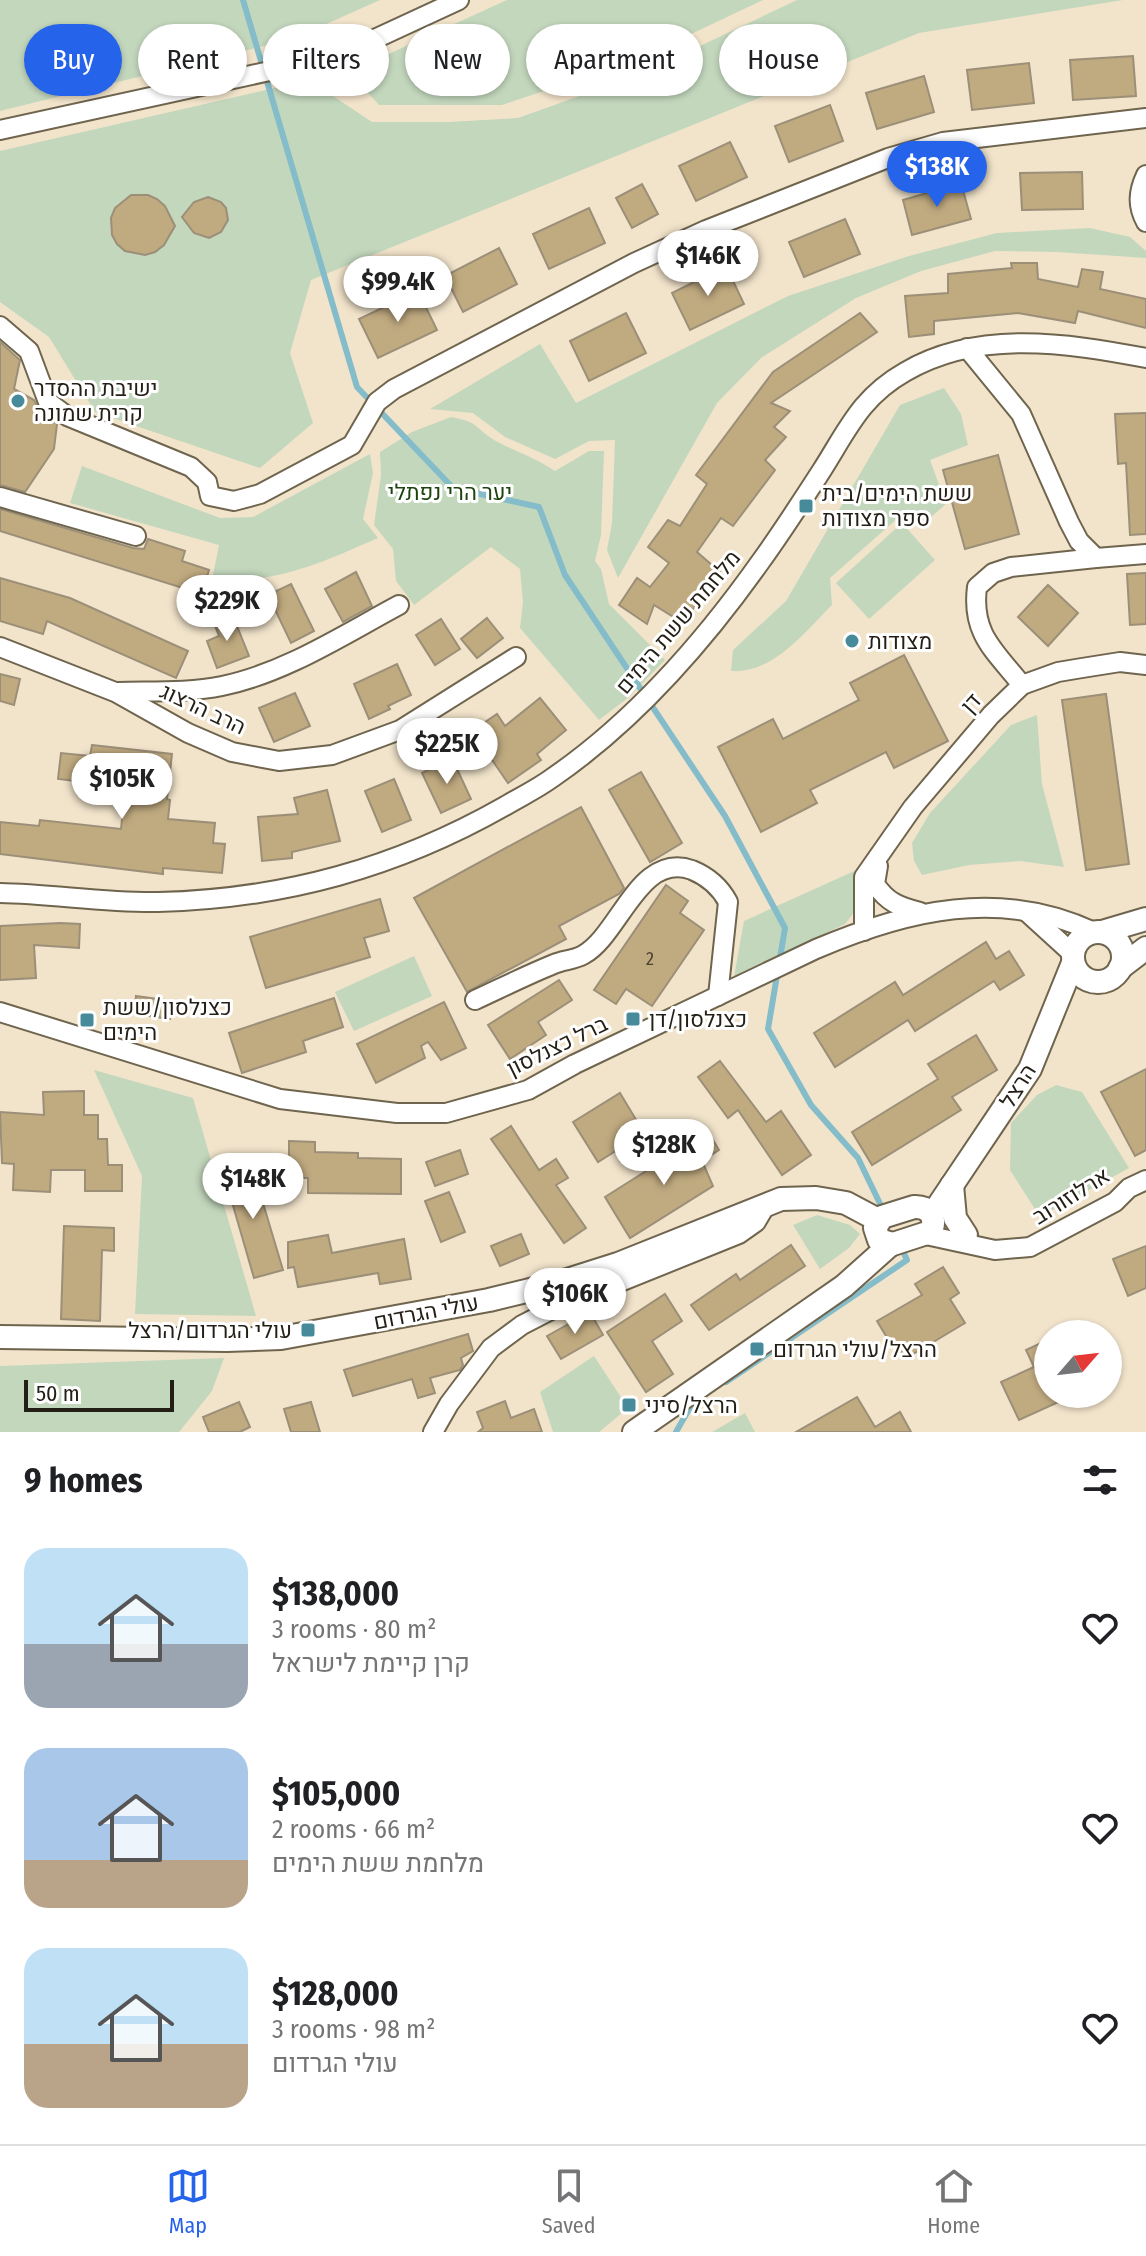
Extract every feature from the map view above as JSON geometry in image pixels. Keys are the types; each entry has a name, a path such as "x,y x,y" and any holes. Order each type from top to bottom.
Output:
{"street":[{"path":"0,130 338,56 459,0"},
{"path":"0,326 29,351 48,402 67,416 191,467 207,482 210,496 234,501 260,494 352,445 377,402 394,389 634,263 706,230 888,158 943,142 1146,118"},
{"path":"1146,175 1139,210 1146,222"},
{"name":"מלחמת ששת הימים","path":"0,893 158,902 264,893 322,882 377,866 488,815 551,779 635,712 667,678 760,562 865,402 882,386 907,370 967,348 1039,343 1146,358"},
{"path":"967,348 1021,414 1069,522 1079,541 1096,558"},
{"path":"0,497 136,536"},
{"path":"1022,685 980,631 974,606 977,587 993,573 1011,567 1146,554"},
{"path":"115,692 221,687 317,649 399,605"},
{"name":"הרב הרצוג","path":"0,647 115,692 188,733 232,752 279,761 332,755 400,730 516,657"},
{"name":"דן","path":"864,931 864,877 913,807 991,715 1022,685 1058,672 1082,668 1120,662 1146,665"},
{"path":"880,855 875,884 885,899 923,913"},
{"path":"475,1000 557,962 584,954 604,935 640,887 663,869 684,867 699,873 721,889 728,902 718,996"},
{"name":"ברל כצנלסון","path":"0,1012 280,1099 397,1113 446,1113 528,1090 575,1064 816,949 923,913 960,907 1003,908 1065,919 1098,932"},
{"path":"1028,913 1073,958 1082,977 1095,982 1112,975 1122,961 1116,940 1098,932"},
{"path":"1073,958 1080,939 1146,919"},
{"name":"הרצל","path":"1047,1031 1078,999 1146,948"},
{"name":"הרצל","path":"928,1220 1030,1069 1073,958"},
{"name":"הרצל","path":"928,1220 984,1138"},
{"name":"ארלוזורוב","path":"928,1220 995,1250 1020,1249 1041,1243 1115,1202 1129,1188 1146,1180"},
{"path":"952,1185 955,1218 966,1235"},
{"name":"עולי הגרדום","path":"0,1337 227,1340 281,1338 348,1327 555,1284 618,1264 781,1199 816,1198 846,1203 882,1234"},
{"path":"433,1432 449,1404 491,1348 522,1325 553,1309 739,1234 756,1222 766,1205"},
{"path":"634,1432 844,1286 882,1234 886,1215 928,1220"},
{"path":"882,1234 928,1220"},
{"name":"ארלוזורוב","path":"928,1220 966,1235 1020,1249"}],"green space":[{"path":"0,0 380,0 326,24 263,24 263,46 247,50 247,24 138,24 138,77 122,81 122,24 24,24 24,96 61,96 0,111"},
{"path":"507,0 763,0 703,28 703,24 526,24 526,96 529,96 502,105 379,105 371,96 389,96 389,54 405,46 405,96 510,96 510,24 454,24"},
{"path":"797,0 1123,0 919,33 847,62 847,24 746,24"},
{"path":"719,37 719,96 764,96 311,280 290,353 313,423 260,468 95,412 49,337 0,302 0,151 263,91 263,96 333,96 372,122 518,118 580,96 703,96 703,45"},
{"path":"1090,228 1130,237 1146,251 1146,258 995,251 921,271 856,298 761,358 717,403 618,578 607,550 612,523 615,440 589,441 555,459 505,437 473,413 430,409 540,344 576,403 788,296 909,256 997,233"},
{"path":"944,388 961,414 968,445 930,460 946,504 922,525 908,509 830,578 832,605 799,639 761,666 731,671 733,650 786,601 900,405"},
{"name":"יער הרי נפתלי","path":"451,417 472,423 496,441 555,471 589,451 604,451 601,535 595,561 601,569 609,604 665,660 629,697 599,720 520,628 523,602 520,569 491,547 414,605 396,581 393,549 374,525 381,475 380,452 412,432"},
{"path":"370,454 373,473 363,519 378,538 317,564 278,575 212,580 219,545 70,503 82,466 220,518 253,517"},
{"path":"902,523 935,560 869,619 836,583"},
{"path":"1037,715 1042,784 1064,867 1020,861 969,865 922,875 914,861 912,843 930,813 1011,725"},
{"path":"861,868 859,906 845,924 734,977 744,921"},
{"path":"414,956 432,996 354,1031 335,992"},
{"path":"94,1070 193,1098 256,1316 135,1314 142,1176"},
{"path":"1056,1085 1082,1092 1129,1168 1040,1217 1010,1170 1011,1123 1037,1095"},
{"path":"817,1215 850,1225 860,1234 849,1248 820,1269 793,1225"},
{"path":"594,1356 628,1408 599,1432 553,1432 540,1392"},
{"path":"224,1358 212,1391 179,1432 0,1432 0,1366"},
{"path":"745,1413 755,1432 712,1432"}],"building":[{"path":"1133,56 1136,96 1073,100 1070,60"},
{"path":"1029,63 1034,103 972,110 967,70"},
{"path":"924,76 934,112 877,129 866,93"},
{"path":"830,105 843,141 789,162 775,126"},
{"path":"730,142 747,177 696,201 679,166"},
{"path":"1082,172 1083,209 1022,210 1020,173"},
{"path":"961,183 971,219 912,235 903,200"},
{"path":"642,184 658,214 632,228 616,198"},
{"path":"131,195 148,195 157,199 165,206 175,226 164,245 155,252 145,255 125,251 112,235 111,218 115,208"},
{"path":"208,197 221,202 226,208 228,220 221,232 209,238 194,233 182,217 194,202"},
{"path":"589,208 605,243 549,269 533,234"},
{"path":"845,219 860,254 804,277 789,242"},
{"path":"499,248 517,284 463,312 445,276"},
{"path":"1011,263 1037,263 1038,279 1078,287 1082,269 1103,272 1100,289 1146,299 1146,328 1078,311 1075,323 1018,313 934,321 934,334 909,337 905,296 948,293 948,274 1012,268"},
{"path":"726,266 744,304 690,330 672,293"},
{"path":"418,291 437,330 378,358 359,319"},
{"path":"626,313 646,353 589,381 570,341"},
{"path":"860,313 877,332 771,403 790,411 774,427 786,437 765,460 775,470 733,526 721,518 697,552 720,572 683,623 654,605 647,624 619,605 637,578 650,587 669,563 648,547 668,520 680,526 707,484 696,475 773,372"},
{"name":"ישיבת ההסדר קרית שמונה","path":"0,342 20,360 14,389 34,400 40,411 57,424 54,449 25,492 0,485"},
{"path":"1146,413 1146,534 1130,535 1126,463 1118,464 1115,414"},
{"path":"998,455 1019,534 965,549 943,470"},
{"path":"0,509 133,548 144,549 148,539 185,551 182,561 209,570 202,594 0,531"},
{"path":"356,572 372,606 343,622 325,589"},
{"path":"1146,573 1146,624 1130,625 1127,574"},
{"path":"0,578 70,598 188,651 176,678 47,621 43,634 0,621"},
{"path":"291,584 314,631 291,643 268,595"},
{"path":"1048,585 1078,613 1048,646 1018,617"},
{"path":"233,616 249,656 217,668 207,641 219,636 214,623"},
{"path":"487,618 503,638 477,658 461,639"},
{"path":"441,619 460,649 435,665 416,635"},
{"path":"904,655 948,741 894,768 886,752 810,790 817,803 761,832 718,747 773,719 783,739 859,700 850,683"},
{"path":"397,664 411,695 369,719 354,684"},
{"path":"0,674 20,679 14,705 0,701"},
{"path":"295,693 310,726 274,742 259,708"},
{"path":"1106,694 1129,864 1086,870 1062,700"},
{"path":"540,698 566,730 537,754 541,760 508,783 472,731 497,714 505,726"},
{"path":"92,745 172,754 168,819 215,823 213,843 225,844 222,873 163,868 163,874 0,854 0,822 39,826 40,820 121,829 125,787 58,779 61,753 90,756"},
{"path":"452,758 471,799 441,813 422,773"},
{"path":"641,772 682,843 650,862 609,790"},
{"path":"394,779 411,820 382,832 365,791"},
{"path":"327,790 340,841 292,852 292,858 262,861 258,817 298,814 294,798"},
{"path":"581,807 624,888 619,894 559,926 566,939 467,992 414,898"},
{"path":"666,885 688,901 680,913 704,930 652,1006 626,989 616,1004 594,990"},
{"path":"380,899 389,931 364,938 370,957 266,988 250,937"},
{"path":"80,924 79,948 34,945 36,978 0,980 0,926"},
{"path":"986,942 996,959 1009,951 1024,975 1000,990 994,981 915,1031 908,1020 835,1067 814,1033 895,982 903,995"},
{"path":"559,980 572,1000 538,1022 546,1035 510,1059 488,1025"},
{"path":"136,996 173,1001 170,1019 134,1014"},
{"path":"334,998 343,1027 303,1041 306,1052 242,1073 229,1033"},
{"path":"444,1002 466,1048 441,1060 428,1042 421,1046 425,1058 376,1083 357,1044"},
{"path":"976,1035 997,1070 952,1097 961,1110 872,1165 852,1132 938,1079 928,1064"},
{"path":"720,1061 766,1122 781,1111 811,1155 782,1175 738,1110 728,1118 698,1077"},
{"path":"1146,1069 1146,1150 1135,1156 1101,1092"},
{"path":"84,1091 84,1115 98,1115 98,1139 107,1139 108,1165 122,1165 122,1191 85,1191 85,1170 51,1170 50,1192 13,1190 14,1164 2,1163 0,1112 44,1115 43,1092"},
{"path":"620,1093 644,1133 598,1162 573,1122"},
{"path":"511,1126 539,1170 556,1159 568,1178 556,1185 586,1228 564,1243 491,1139"},
{"path":"708,1132 719,1150 702,1161 713,1186 630,1238 605,1197"},
{"path":"289,1141 315,1142 315,1152 358,1153 358,1158 401,1159 401,1194 308,1193 308,1178 289,1178"},
{"path":"460,1150 468,1174 435,1186 426,1162"},
{"path":"251,1163 283,1270 254,1278 223,1171"},
{"path":"449,1192 465,1232 441,1242 425,1201"},
{"path":"64,1226 114,1228 114,1251 102,1250 100,1321 61,1319"},
{"path":"521,1234 529,1254 500,1266 491,1246"},
{"path":"328,1235 332,1253 404,1239 411,1279 380,1284 378,1273 298,1287 294,1267 288,1268 288,1242"},
{"path":"791,1245 805,1266 709,1330 691,1305 736,1274 740,1280"},
{"path":"1146,1246 1146,1288 1128,1296 1113,1259"},
{"path":"943,1267 959,1293 950,1299 965,1323 905,1359 896,1344 892,1346 877,1321 922,1295 915,1284"},
{"path":"665,1294 682,1321 652,1341 673,1374 646,1392 607,1332"},
{"path":"590,1312 603,1335 561,1359 547,1336"},
{"path":"468,1334 473,1351 461,1358 463,1365 460,1370 430,1378 435,1393 418,1398 412,1379 353,1396 344,1370"},
{"path":"1034,1346 1034,1367 1026,1350"},
{"path":"1034,1367 1034,1408 1045,1408 1019,1420 1001,1382"},
{"path":"857,1397 875,1427 900,1412 911,1432 796,1432"},
{"path":"505,1401 511,1418 534,1409 542,1432 478,1432 483,1428 477,1412"},
{"path":"239,1402 250,1427 240,1432 209,1432 203,1417"},
{"path":"311,1402 320,1432 291,1432 284,1409"}],"waterway":[{"path":"243,0 357,387 453,488 539,507 565,575 725,816 785,928 768,1029 811,1105 858,1158 884,1212"},
{"path":"726,1382 907,1260 901,1247"},
{"path":"676,1432 696,1401"}],"place":[{"name":"ישיבת ההסדר קרית שמונה","path":"18,401"},
{"name":"ששת הימים/בית ספר מצודות","path":"806,506"},
{"name":"מצודות","path":"852,641"},
{"name":"כצנלסון/דן","path":"633,1019"},
{"name":"כצנלסון/ששת הימים","path":"87,1020"},
{"name":"עולי הגרדום/הרצל","path":"308,1330"},
{"name":"הרצל/עולי הגרדום","path":"757,1349"},
{"name":"הרצל/סיני","path":"629,1405"}]}
